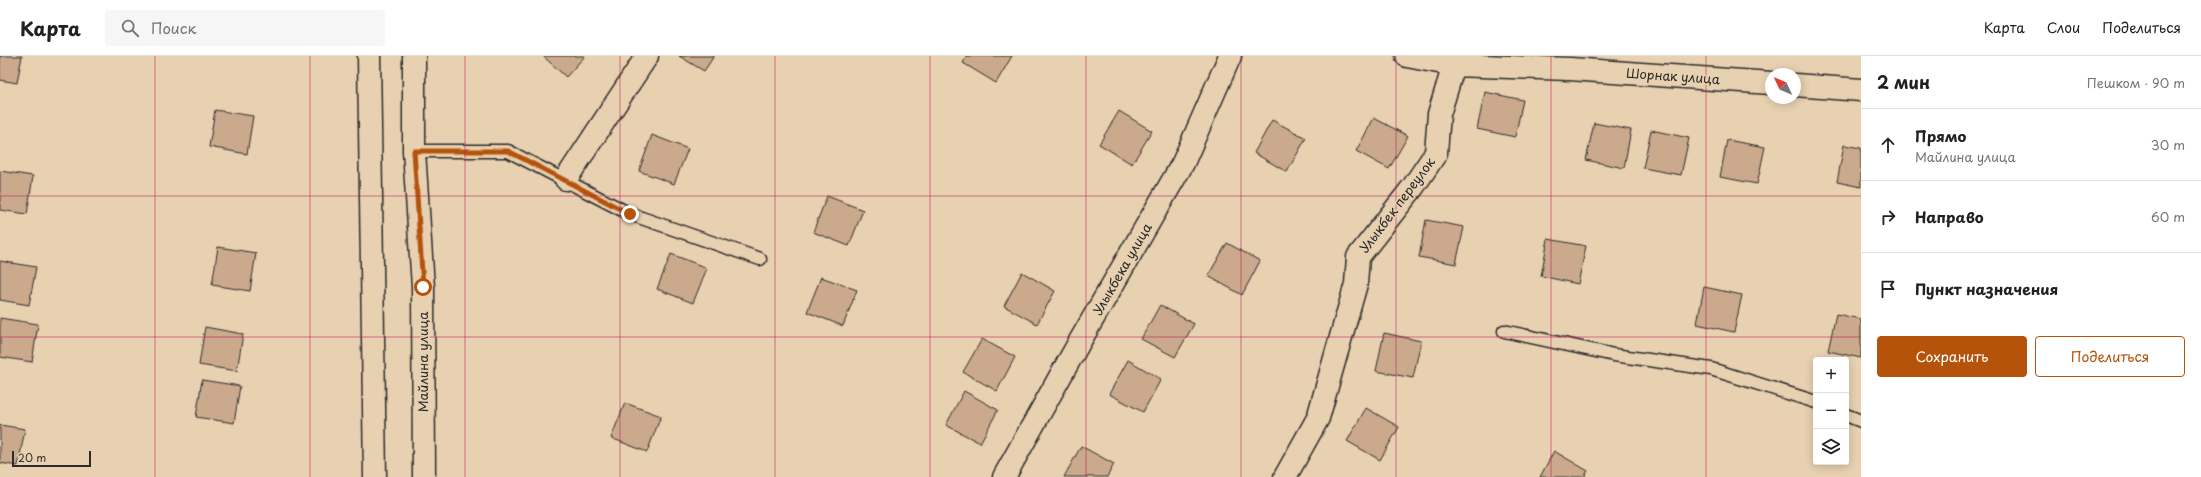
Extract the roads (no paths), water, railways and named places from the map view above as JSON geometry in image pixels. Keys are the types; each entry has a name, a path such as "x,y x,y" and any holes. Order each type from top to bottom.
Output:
{"street":[{"path":"369,56 375,477"},
{"name":"Майлина улица","path":"414,56 414,151 423,287 424,477"},
{"path":"566,179 647,56"},
{"name":"Улыкбека улица","path":"1004,477 1080,341 1183,163 1230,56"},
{"name":"Шорнак улица","path":"1407,56 1454,65 1571,62 1765,82"},
{"name":"Улыкбек переулок","path":"1285,477 1318,418 1356,284 1358,257 1413,187 1436,153 1439,114 1454,65"},
{"path":"1801,85 1861,90"}],"lane":[{"path":"414,151 508,151 566,179 630,214 760,259"},
{"path":"1504,331 1614,355 1711,369 1813,401"},
{"path":"1849,416 1861,421"}]}
